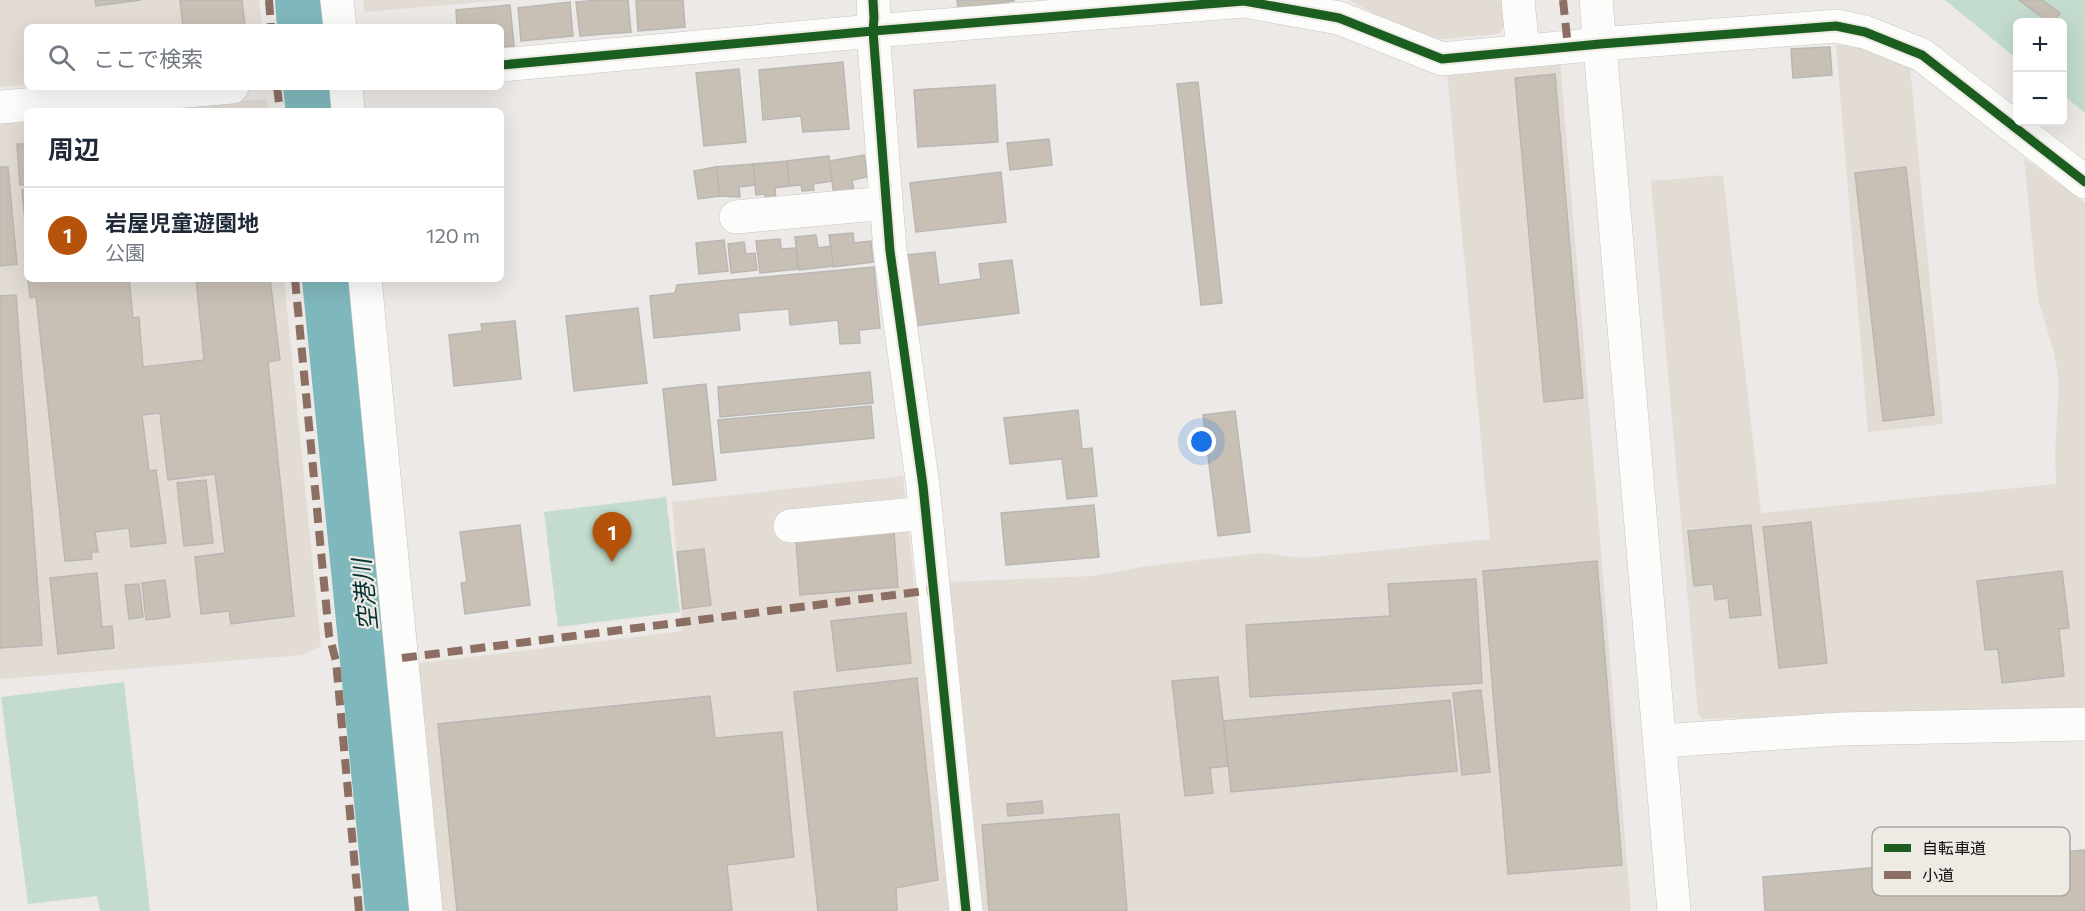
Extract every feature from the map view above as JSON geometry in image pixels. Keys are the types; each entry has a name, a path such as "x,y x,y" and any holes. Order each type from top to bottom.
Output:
{"street":[{"path":"337,0 340,24"},
{"path":"1518,0 1523,51"},
{"path":"1596,0 1674,911"},
{"path":"504,65 873,16 1244,1 1339,18 1442,59 1599,44 1836,26 1865,32 1922,55 2085,182"},
{"path":"873,16 890,251 926,513 966,911"},
{"path":"0,106 195,90"},
{"path":"346,90 348,108"},
{"path":"736,217 886,203"},
{"path":"365,282 426,911"},
{"path":"790,526 926,513"},
{"path":"1660,741 1840,729 2085,724"}],"shaded area":[{"path":"0,0 259,0 262,24 24,24 24,85 0,87"},
{"path":"363,0 506,0 364,12"},
{"path":"1349,0 1506,0 1508,22 1498,34 1441,39 1424,38"},
{"path":"1836,45 1851,45 1910,66 1943,424 1868,432"},
{"path":"1560,60 1631,911 981,911 949,582 1094,576 1147,566 1261,553 1303,558 1490,539 1447,71"},
{"path":"267,99 268,108 165,108"},
{"path":"24,120 24,282 284,282 321,646 303,655 0,679 0,123"},
{"path":"2024,158 2085,203 2085,707 1702,719 1698,713 1651,181 1723,175 1761,513 2056,484 2055,453 2059,383 2054,352 2038,300"},
{"path":"903,476 915,589 924,640 958,911 439,911 414,664 683,631 672,502"}],"green space":[{"path":"1945,0 2085,0 2085,113 2067,98 2067,18 2013,18 2013,56"},
{"path":"666,497 680,612 558,627 544,512"},
{"path":"124,682 150,911 100,911 97,896 28,904 1,697"}],"building":[{"path":"95,0 141,0 96,6"},
{"path":"180,0 242,0 245,24 183,24"},
{"path":"628,0 631,32 580,36 576,2"},
{"path":"636,0 683,0 685,27 638,31"},
{"path":"957,0 1014,0 1014,1 958,8"},
{"path":"2019,0 2042,0 2060,13 2056,18 2044,18"},
{"path":"570,2 573,36 521,41 518,8"},
{"path":"510,5 514,46 504,47 504,24 457,24 456,10"},
{"path":"1830,47 1832,75 1793,78 1791,49"},
{"path":"843,62 849,129 803,132 801,116 763,120 759,70"},
{"path":"739,69 746,142 704,146 696,73"},
{"path":"1555,74 1583,398 1544,402 1515,78"},
{"path":"1198,82 1222,303 1201,305 1177,84"},
{"path":"995,85 998,142 918,147 914,90"},
{"path":"1049,139 1052,165 1010,170 1007,143"},
{"path":"17,144 24,144 24,185 20,185"},
{"path":"864,155 868,177 852,180 854,191 834,195 829,161"},
{"path":"829,156 832,181 813,184 814,190 802,191 801,185 789,186 787,161"},
{"path":"787,161 789,186 775,188 776,200 766,200 765,194 756,195 753,164"},
{"path":"753,164 755,185 739,187 740,197 720,196 716,167"},
{"path":"0,167 8,167 17,264 0,266"},
{"path":"716,167 720,196 698,199 694,171"},
{"path":"1906,167 1934,415 1883,421 1855,173"},
{"path":"1001,172 1006,222 916,232 910,183"},
{"path":"853,233 854,243 871,241 873,262 833,267 829,235"},
{"path":"816,235 818,248 831,246 833,266 799,270 795,237"},
{"path":"780,239 781,249 796,248 798,269 760,273 756,241"},
{"path":"724,240 728,271 699,274 696,243"},
{"path":"744,242 746,254 755,253 757,270 731,273 728,244"},
{"path":"935,252 939,285 981,279 979,264 1012,260 1019,313 914,326 906,255"},
{"path":"874,267 880,328 859,330 860,343 840,344 838,320 790,325 789,309 738,313 740,330 654,338 650,296 675,293 677,285"},
{"path":"28,282 129,282 133,318 139,317 143,367 204,360 196,282 270,282 280,360 268,362 294,616 231,624 229,611 201,614 195,557 225,553 215,474 168,480 160,413 142,415 149,471 156,470 166,543 131,547 129,528 95,532 98,552 91,552 92,559 65,561 36,297 30,298"},
{"path":"16,295 42,645 0,648 0,296"},
{"path":"638,308 647,383 574,391 566,316"},
{"path":"515,321 521,379 454,386 449,335 482,331 481,324"},
{"path":"870,372 873,403 720,417 718,387"},
{"path":"706,384 716,480 673,485 663,389"},
{"path":"871,406 874,438 721,453 718,420"},
{"path":"1078,410 1082,449 1092,448 1097,496 1067,499 1062,459 1010,464 1004,418"},
{"path":"1235,411 1250,532 1218,536 1203,415"},
{"path":"206,480 213,543 184,546 177,483"},
{"path":"1094,505 1099,557 1006,565 1001,513"},
{"path":"1811,522 1827,663 1779,668 1763,527"},
{"path":"520,525 530,605 465,614 461,583 467,582 460,532"},
{"path":"1751,525 1761,615 1730,618 1728,598 1715,600 1713,584 1694,586 1688,531"},
{"path":"894,532 898,587 800,595 796,541"},
{"path":"704,549 711,605 683,609 677,552"},
{"path":"1597,561 1622,865 1508,874 1483,571"},
{"path":"2062,571 2069,628 2059,629 2064,676 2002,683 1998,649 1985,650 1977,581"},
{"path":"97,573 102,627 112,626 114,648 58,654 50,578"},
{"path":"1476,579 1482,683 1250,697 1246,625 1390,616 1388,584"},
{"path":"165,580 170,617 146,620 142,583"},
{"path":"139,584 143,617 129,619 125,585"},
{"path":"906,613 911,663 837,671 831,621"},
{"path":"1218,677 1228,766 1210,768 1213,793 1185,796 1172,681"},
{"path":"917,678 938,880 896,888 897,911 818,911 794,692"},
{"path":"1481,690 1490,772 1462,775 1453,693"},
{"path":"710,696 715,738 782,732 794,857 727,865 732,911 457,911 438,724"},
{"path":"1450,700 1457,771 1231,792 1224,721"},
{"path":"1042,801 1043,813 1008,816 1007,804"},
{"path":"1119,814 1127,911 989,911 982,825"},
{"path":"2085,850 2085,911 1765,911 1763,877 1872,868 1872,896 2070,896 2070,851"}],"waterway":[{"name":"空港川","path":"305,0 307,24"},
{"name":"空港川","path":"313,90 316,108"},
{"name":"空港川","path":"332,282 395,911"}],"marked path":[{"path":"269,0 271,24"},
{"path":"1563,0 1568,47"},
{"path":"277,90 280,108"},
{"path":"295,282 329,635 336,661 359,911"},
{"path":"402,658 933,590"}],"cycle path":[{"path":"873,0 873,31 890,251 923,486 966,911"},
{"path":"504,65 873,31 1244,1 1339,18 1442,59 1836,26 1865,32 1922,55 2085,182"}],"place":[{"name":"岩屋児童遊園地","path":"612,562"}]}
